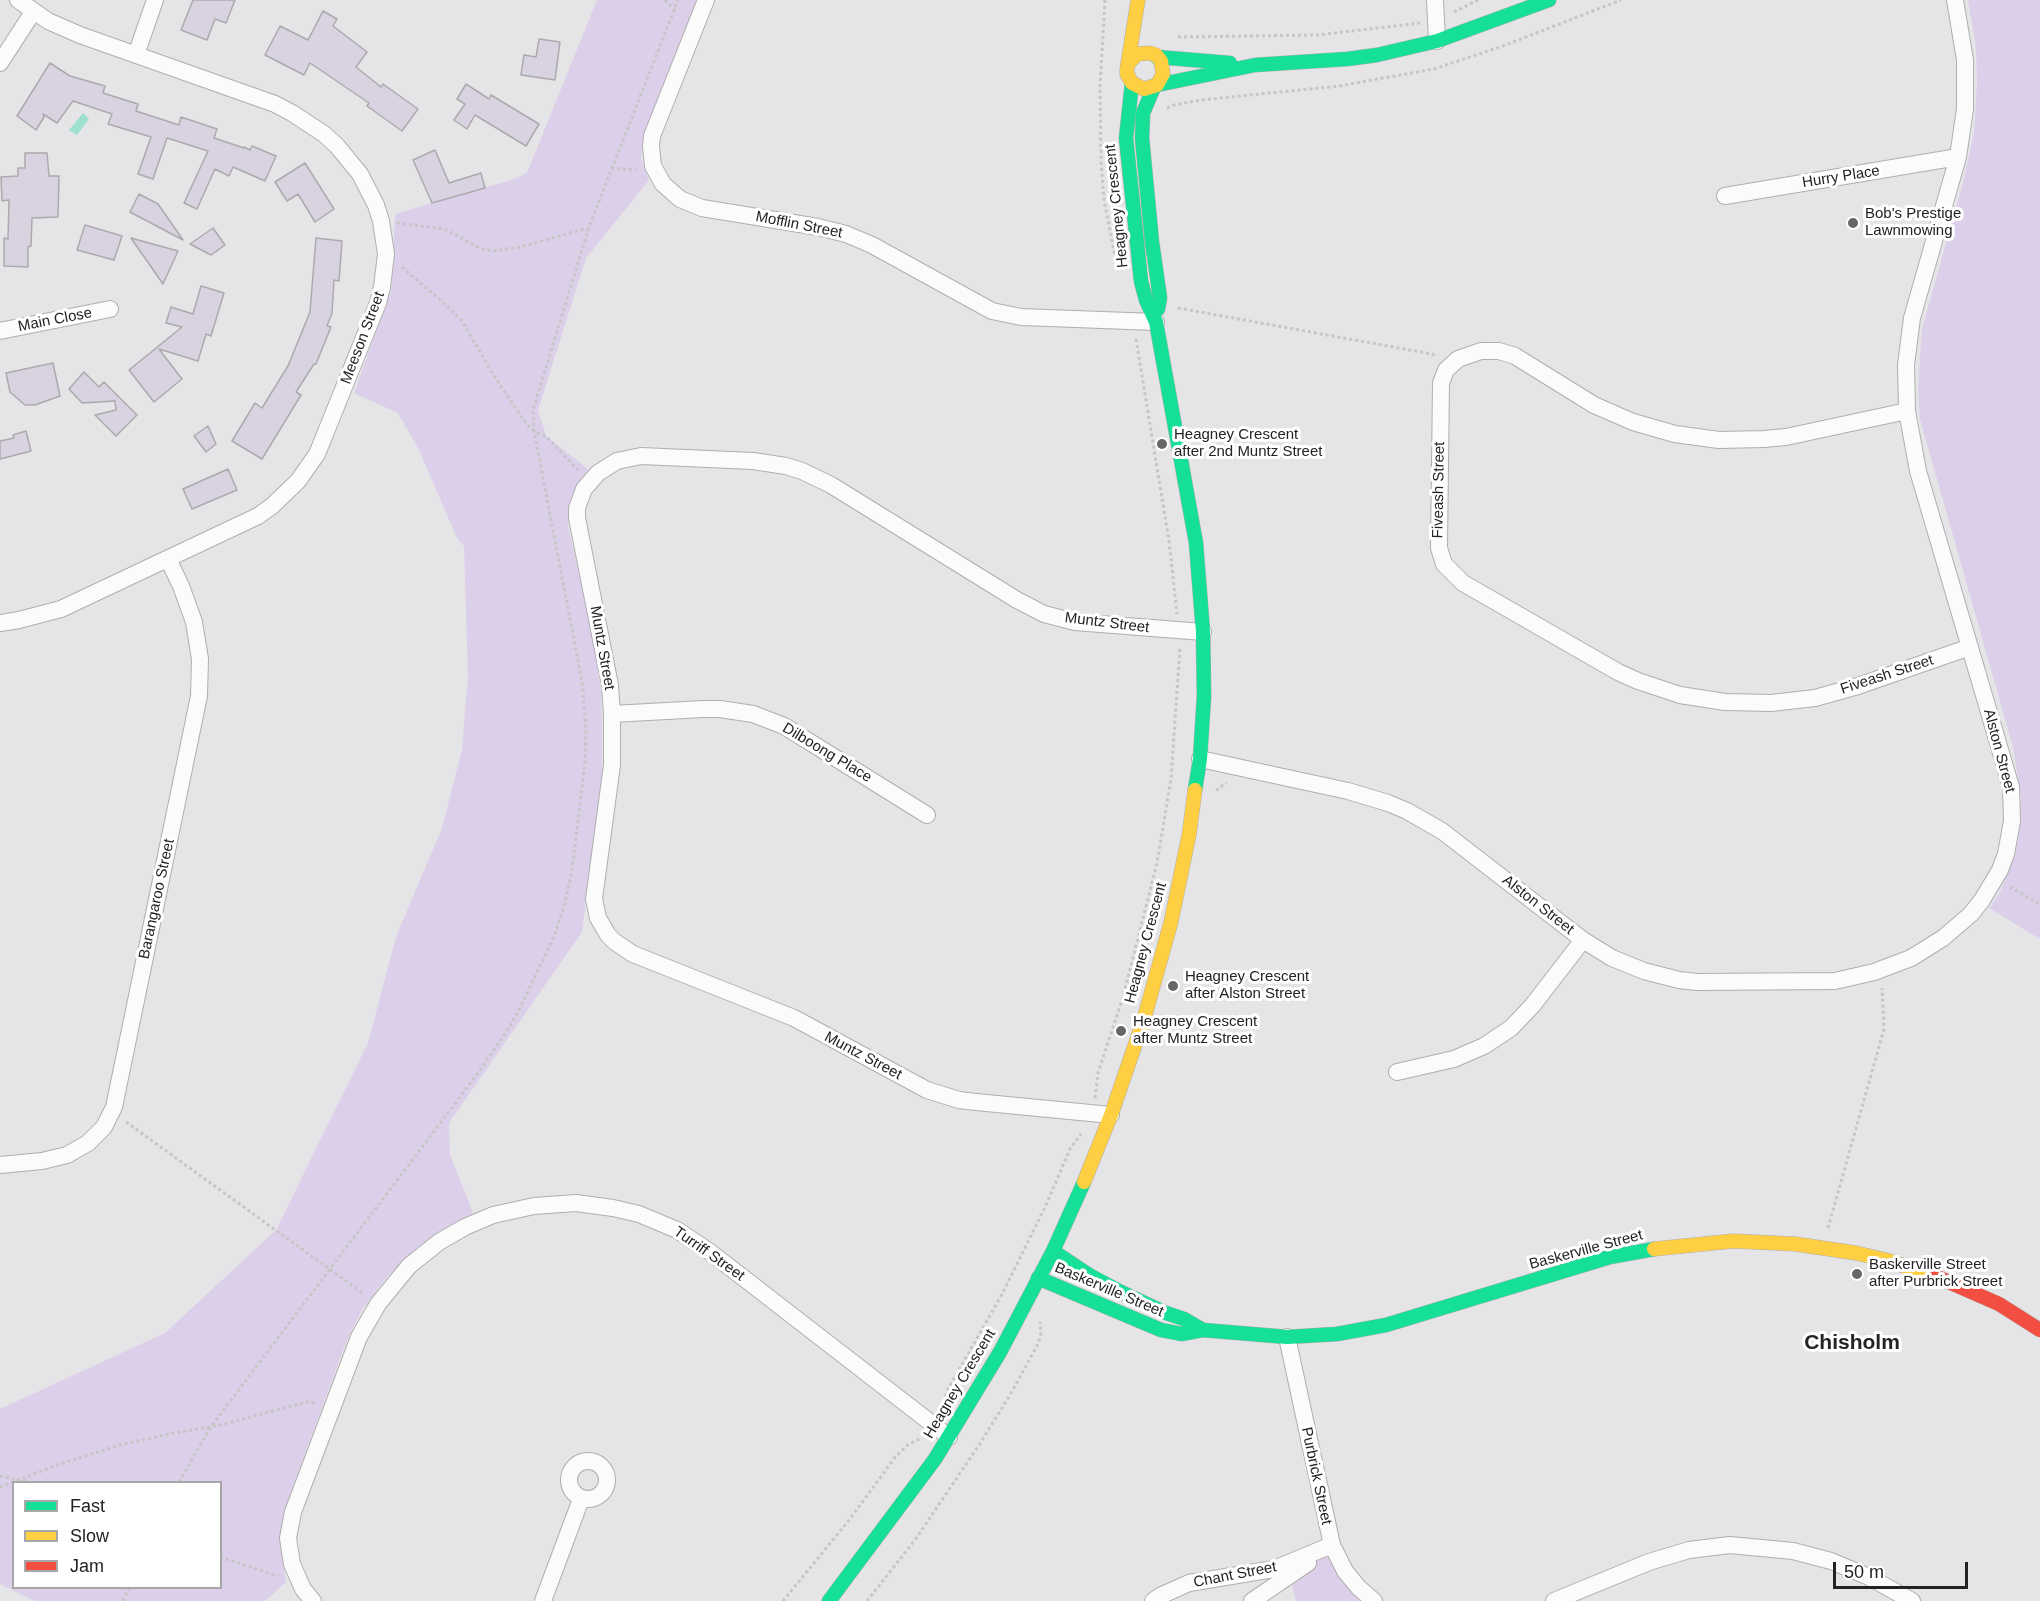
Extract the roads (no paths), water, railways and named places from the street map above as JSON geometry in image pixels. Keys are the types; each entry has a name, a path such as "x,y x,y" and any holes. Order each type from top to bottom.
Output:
{"street":[{"name":"Meeson Street","path":"0,623 61,609 258,516 272,506 298,481 317,454 378,303 385,259 381,221 376,205 360,174 324,134 292,112 275,104 80,35 33,12 18,0"},
{"path":"136,55 155,0"},
{"name":"Mofflin Street","path":"706,0 652,136 653,166 663,184 680,199 702,208 818,227 846,234 872,245 992,311 1021,317 1156,322"},
{"path":"1140,0 1146,41 1163,68 1161,80 1155,86"},
{"path":"1140,0 1127,74 1132,83 1144,89 1256,65 1377,55 1437,41 1549,0"},
{"path":"1435,0 1437,41"},
{"name":"Alston Street","path":"1200,759 1348,791 1407,811 1442,831 1583,940 1612,958 1644,971 1688,981 1879,982 1911,958 1944,938 1971,914 1995,878 2006,854 2012,821 2011,787 1918,471 1907,411 1906,364 1912,318 1958,157 1965,109 1965,60 1955,0"},
{"path":"0,63 33,12"},
{"path":"1128,64 1137,54 1143,52 1156,56 1256,65"},
{"name":"Heagney Crescent","path":"829,1601 874,1544 949,1437 1000,1352 1053,1251 1111,1115 1143,1019 1171,922 1190,835 1200,759 1204,696 1203,632 1196,543 1156,322 1146,300 1141,281 1136,243 1126,138 1132,83"},
{"name":"Heagney Crescent","path":"1155,86 1143,113 1142,138 1160,297 1156,322"},
{"path":"1126,138 1142,138"},
{"name":"Hurry Place","path":"1725,196 1958,157"},
{"path":"1136,243 1152,242"},
{"name":"Main Close","path":"0,331 110,309"},
{"name":"Fiveash Street","path":"1907,411 1764,440 1719,440 1675,434 1633,422 1594,405 1515,356 1499,351 1481,351 1458,359 1446,370 1441,383 1439,548 1444,564 1463,583 1618,672 1680,695 1725,702 1771,703 1815,698 1858,686 1970,647"},
{"name":"Muntz Street","path":"1111,1115 959,1100 927,1090 794,1018 633,954 615,942 598,918 594,899 612,765 610,685 577,518 577,508 584,489 597,472 617,461 641,456 753,461 786,466 831,485 1017,600 1044,614 1075,622 1203,632"},
{"name":"Barangaroo Street","path":"0,1165 42,1161 67,1155 88,1143 104,1127 114,1107 199,696 200,659 194,622 168,559"},
{"name":"Dilboong Place","path":"612,714 703,709 753,714 784,726 927,815"},
{"path":"1397,1072 1454,1059 1484,1046 1511,1028 1532,1006 1583,940"},
{"name":"Turriff Street","path":"313,1601 303,1589 292,1564 288,1538 293,1512 359,1337 378,1304 403,1272 439,1242 493,1215 534,1206 576,1203 639,1214 676,1230 710,1252 949,1437"},
{"name":"Baskerville Street","path":"1038,1278 1161,1330 1182,1334 1203,1330 1287,1337 1337,1334 1386,1326 1610,1257 1671,1246 1732,1241 1795,1244 1886,1260 1944,1279 1999,1304 2040,1330"},
{"name":"Baskerville Street","path":"1053,1251 1089,1275 1119,1291 1184,1319 1203,1330"},
{"name":"Purbrick Street","path":"1287,1337 1325,1548 1359,1588 1374,1601"},
{"path":"543,1601 581,1499"},
{"path":"1554,1601 1649,1562 1689,1550 1730,1545 1792,1551 1831,1561 1869,1577 1912,1601"},
{"name":"Chant Street","path":"1153,1601 1189,1583 1274,1569 1325,1548"},
{"name":"Chant Street","path":"1251,1601 1305,1566 1325,1548"}],"place":[{"name":"Bob's Prestige Lawnmowing","path":"1853,223"},
{"name":"Heagney Crescent after 2nd Muntz Street","path":"1162,444"},
{"name":"Heagney Crescent after Alston Street","path":"1173,986"},
{"name":"Heagney Crescent after Muntz Street","path":"1121,1031"},
{"name":"Baskerville Street after Purbrick Street","path":"1857,1274"}],"district":[{"name":"Chisholm","path":"1852,1343"}]}
